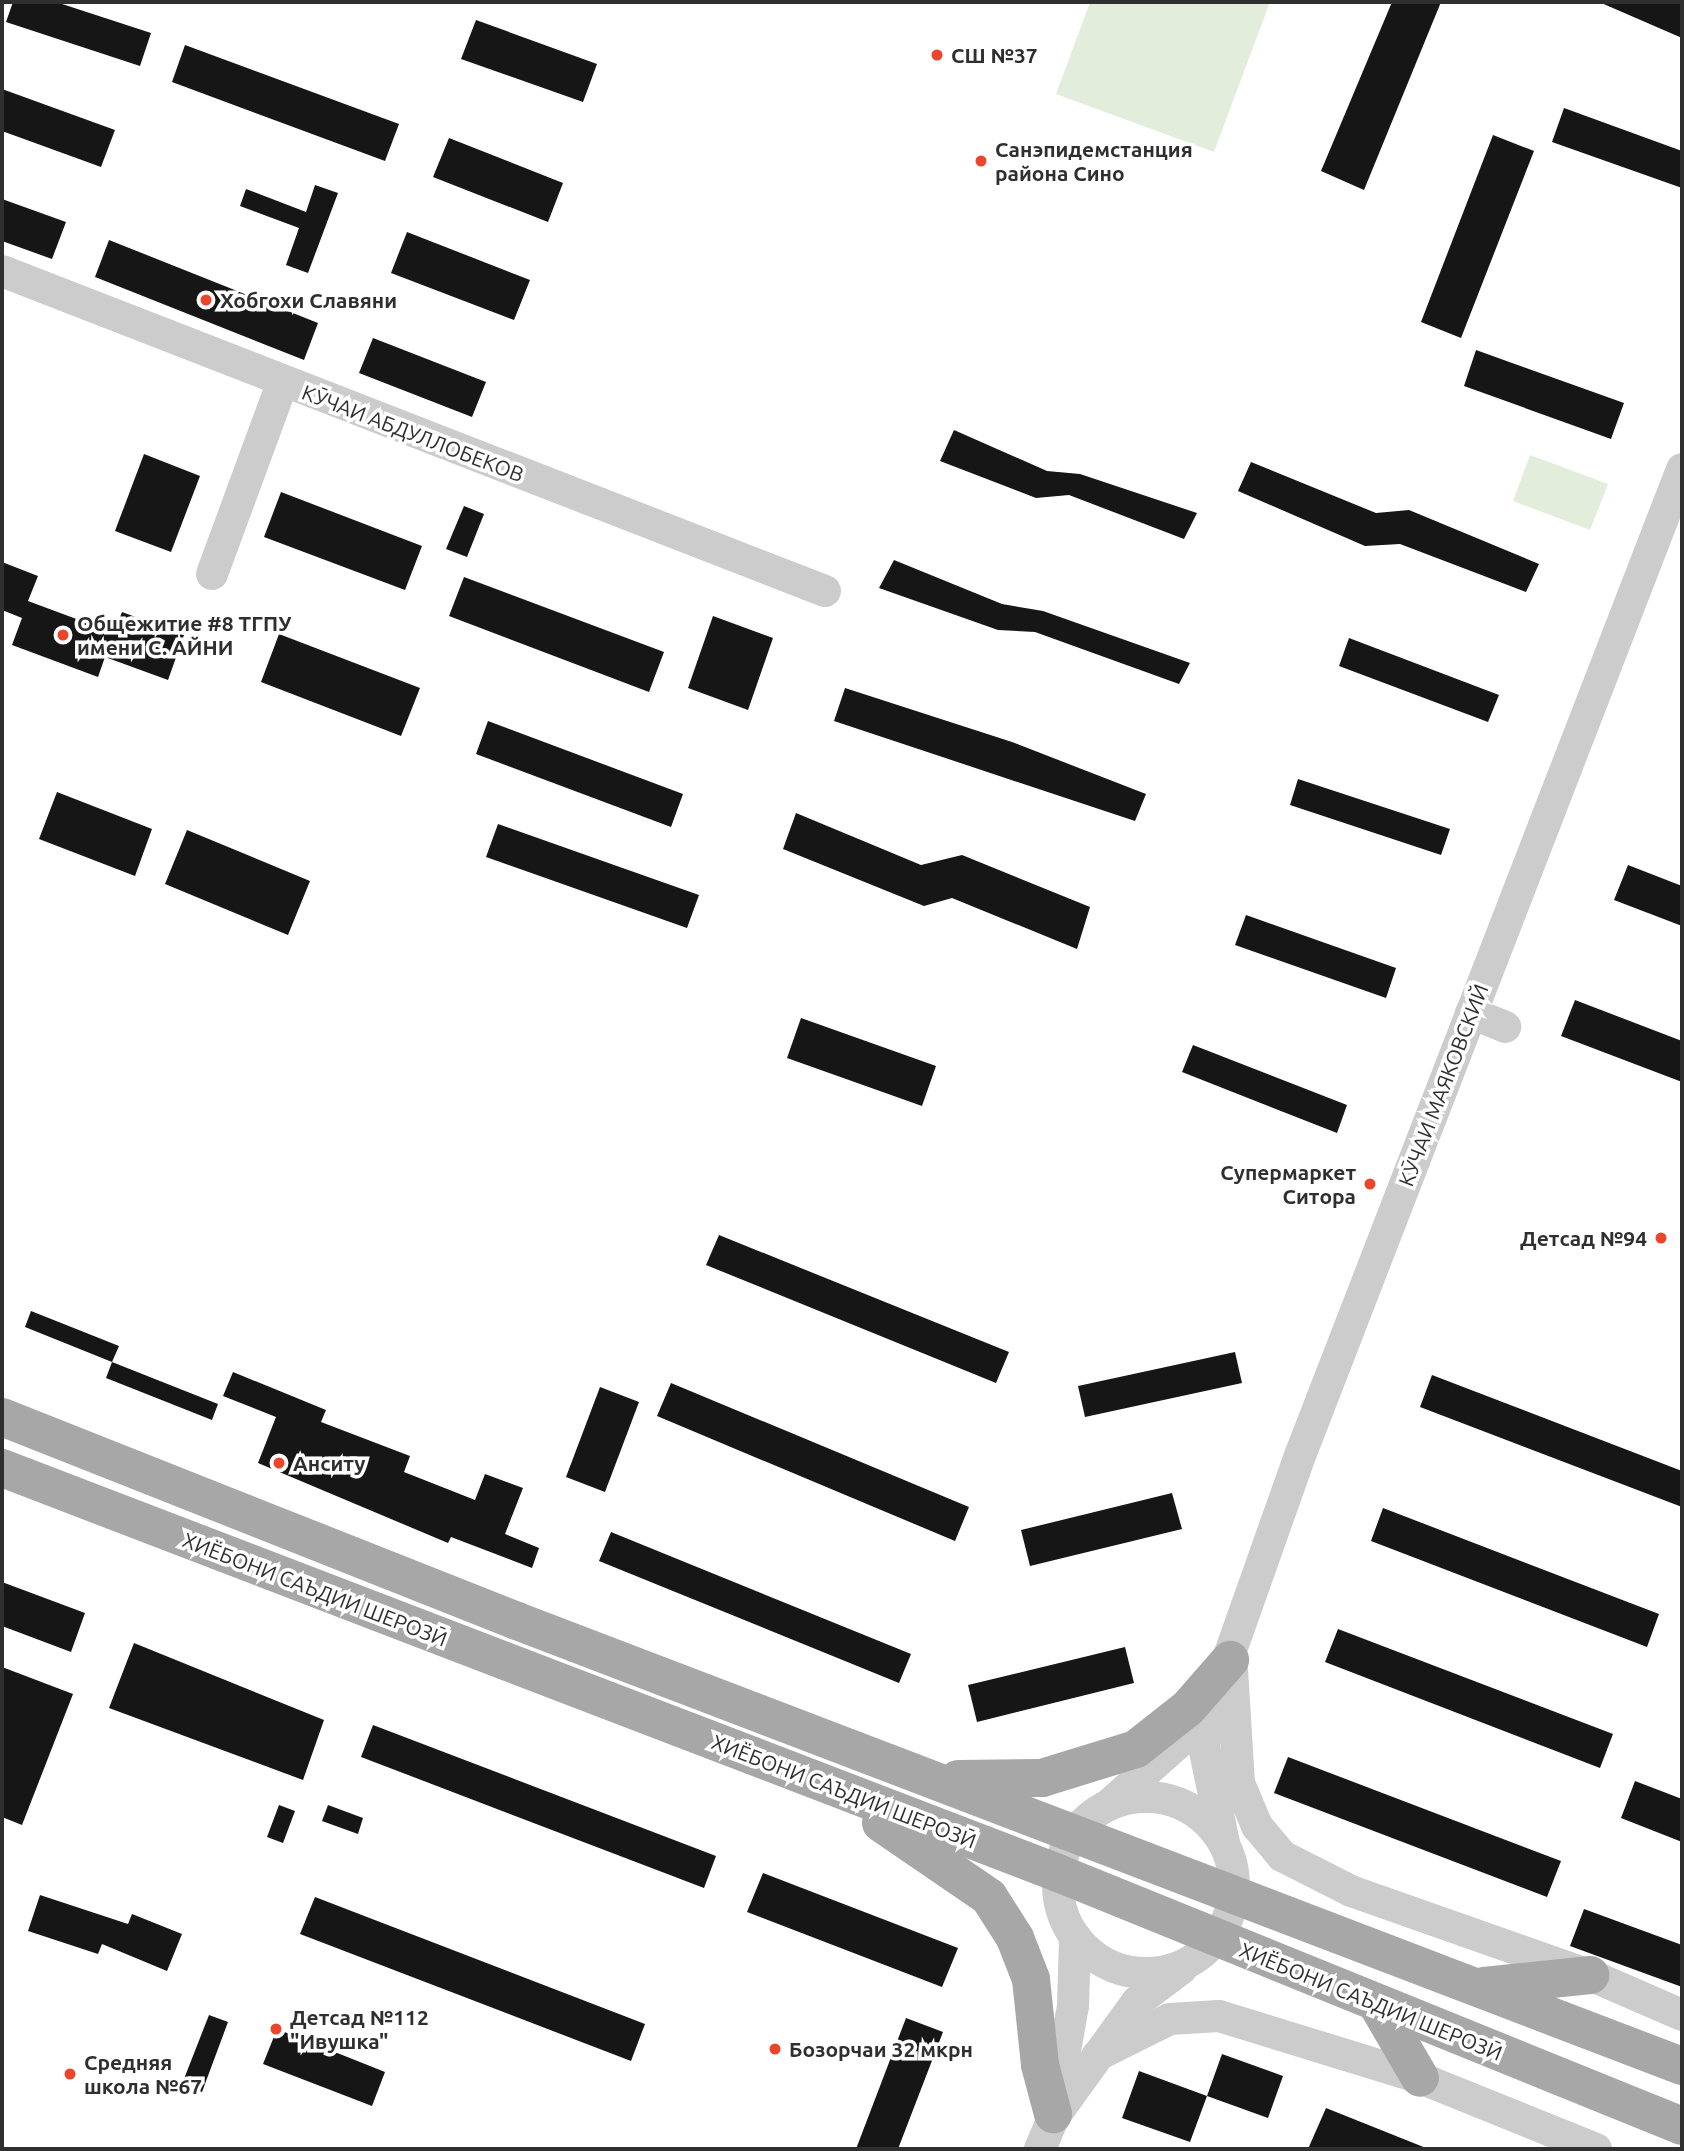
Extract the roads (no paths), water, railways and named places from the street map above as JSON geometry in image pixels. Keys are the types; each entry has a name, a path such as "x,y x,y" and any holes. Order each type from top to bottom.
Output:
{"main road":[{"name":"ХИЁБОНИ САЪДИИ ШЕРОЗӢ","path":"2,1417 1682,2066"},
{"name":"ХИЁБОНИ САЪДИИ ШЕРОЗӢ","path":"2,1468 1058,1873 1204,1949 1378,2006 1682,2126"},
{"path":"937,1780 1042,1778 1136,1749 1188,1708 1230,1660"},
{"path":"842,1790 989,1897 1015,1938 1031,1979 1049,2127"},
{"path":"1479,1986 1590,1975"},
{"path":"1378,2006 1420,2078"}],"street":[{"name":"КӮЧАИ АБДУЛЛОБЕКОВ","path":"2,271 282,384 825,592"},
{"path":"212,573 282,384"},
{"name":"КӮЧАИ МАЯКОВСКИЙ","path":"1234,1895 1204,1746 1212,1704 1230,1660 1301,1453 1471,1013 1673,520 1682,469"},
{"path":"1471,1013 1505,1027"},
{"path":"1230,1660 1239,1783 1257,1826 1282,1856 1352,1891 1590,1975 1682,2015"},
{"name":"КӮЧАИ МАЯКОВСКИЙ","path":"1058,1873 1075,1832 1187,1735 1212,1704"},
{"path":"1110,1804 1162,1798 1187,1806 1224,1843"},
{"path":"1058,1873 1064,1917 1075,1937 1115,1967 1166,1971 1204,1949"},
{"path":"1049,2127 1137,2002 1204,1949 1234,1895"},
{"path":"1049,2127 1076,1985 1075,1937"},
{"path":"1098,2056 1170,2019 1219,2016 1420,2078 1596,2149"}],"place":[{"name":"СШ №37","path":"937,55"},
{"name":"Санэпидемстанция района Сино","path":"981,161"},
{"name":"Хобгохи Славяни","path":"206,300"},
{"name":"Общежитие #8 ТГПУ имени С. АЙНИ","path":"63,635"},
{"name":"Супермаркет Ситора","path":"1370,1184"},
{"name":"Детсад №94","path":"1661,1238"},
{"name":"Анситу","path":"279,1463"},
{"name":"Детсад №112 \"Ивушка\"","path":"276,2029"},
{"name":"Бозорчаи 32 мкрн","path":"775,2049"},
{"name":"Средняя школа №67","path":"70,2074"}]}
